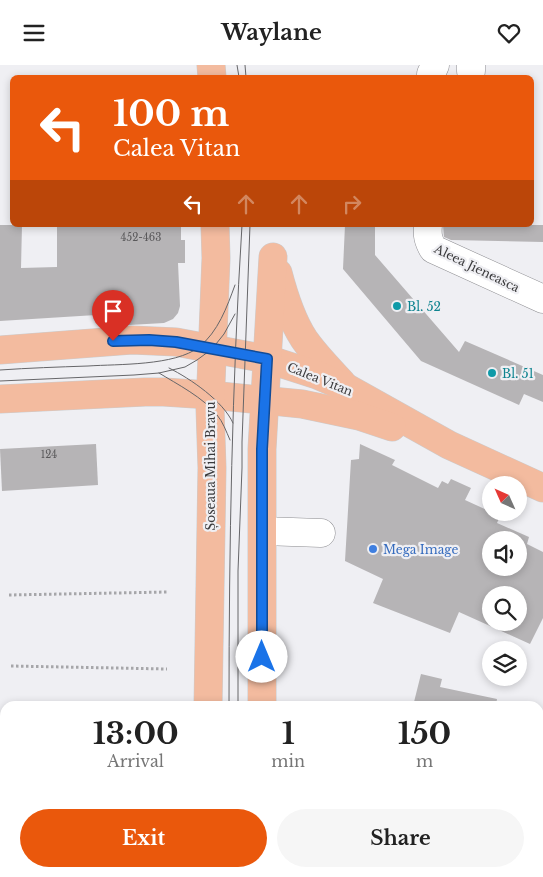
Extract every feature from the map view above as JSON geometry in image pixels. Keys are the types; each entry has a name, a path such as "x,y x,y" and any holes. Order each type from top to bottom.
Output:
{"main road":[{"name":"Șoseaua Mihai Bravu","path":"208,701 212,468 210,395 216,227"},
{"path":"262,701 262,449 273,257 283,293 304,338 330,371 347,388"},
{"name":"Calea Vitan","path":"0,350 132,340 176,342 267,359 347,388 449,445 543,488"},
{"name":"Calea Vitan","path":"0,399 164,392 264,400 302,404 359,416 449,445"}],"street":[{"name":"Aleea Jieneasca","path":"428,227 428,242 433,249 464,252 543,299"},
{"path":"263,531 321,533"}],"path":[{"path":"9,595 168,592"},
{"path":"11,666 167,669"}],"building":[{"path":"0,225 22,227 21,268 57,267 57,227 181,227 181,240 185,240 185,263 178,263 180,306 178,313 173,319 164,323 112,326 112,314 0,321"},
{"path":"534,225 543,225 543,242 451,240 444,237 443,227 534,227"},
{"name":"Bl. 52","path":"345,227 375,227 375,255 459,352 465,341 543,375 543,402 524,394 519,405 421,361 343,269"},
{"path":"96,444 98,485 2,491 0,449"},
{"path":"360,444 395,460 392,465 438,488 442,481 448,484 451,479 471,488 465,500 482,508 482,521 498,521 497,523 515,531 482,531 482,576 527,576 527,544 543,552 543,618 530,644 527,641 501,631 527,631 527,586 482,586 482,622 459,612 450,633 373,603 383,579 345,561 351,460 359,459"},
{"path":"421,674 442,679 440,687 497,699 497,701 414,701"}],"tram line":[{"path":"237,65 239,75"},
{"path":"245,65 246,75"},
{"path":"229,701 232,465 242,227"},
{"path":"238,701 238,571 250,227"},
{"path":"0,370 146,363 176,358 199,347 212,334 225,310 235,285"},
{"path":"0,381 134,375 159,373 185,367 212,349 224,334 235,314"},
{"path":"169,368 206,391 222,407 233,423"},
{"path":"159,373 190,392 212,409 221,421 230,440"}],"place":[{"name":"Bl. 52","path":"397,306"},
{"name":"Bl. 51","path":"492,373"},
{"name":"Mega Image","path":"373,549"}],"route":[{"path":"113,341 149,340 176,342 267,359 262,449 262,657"}]}
